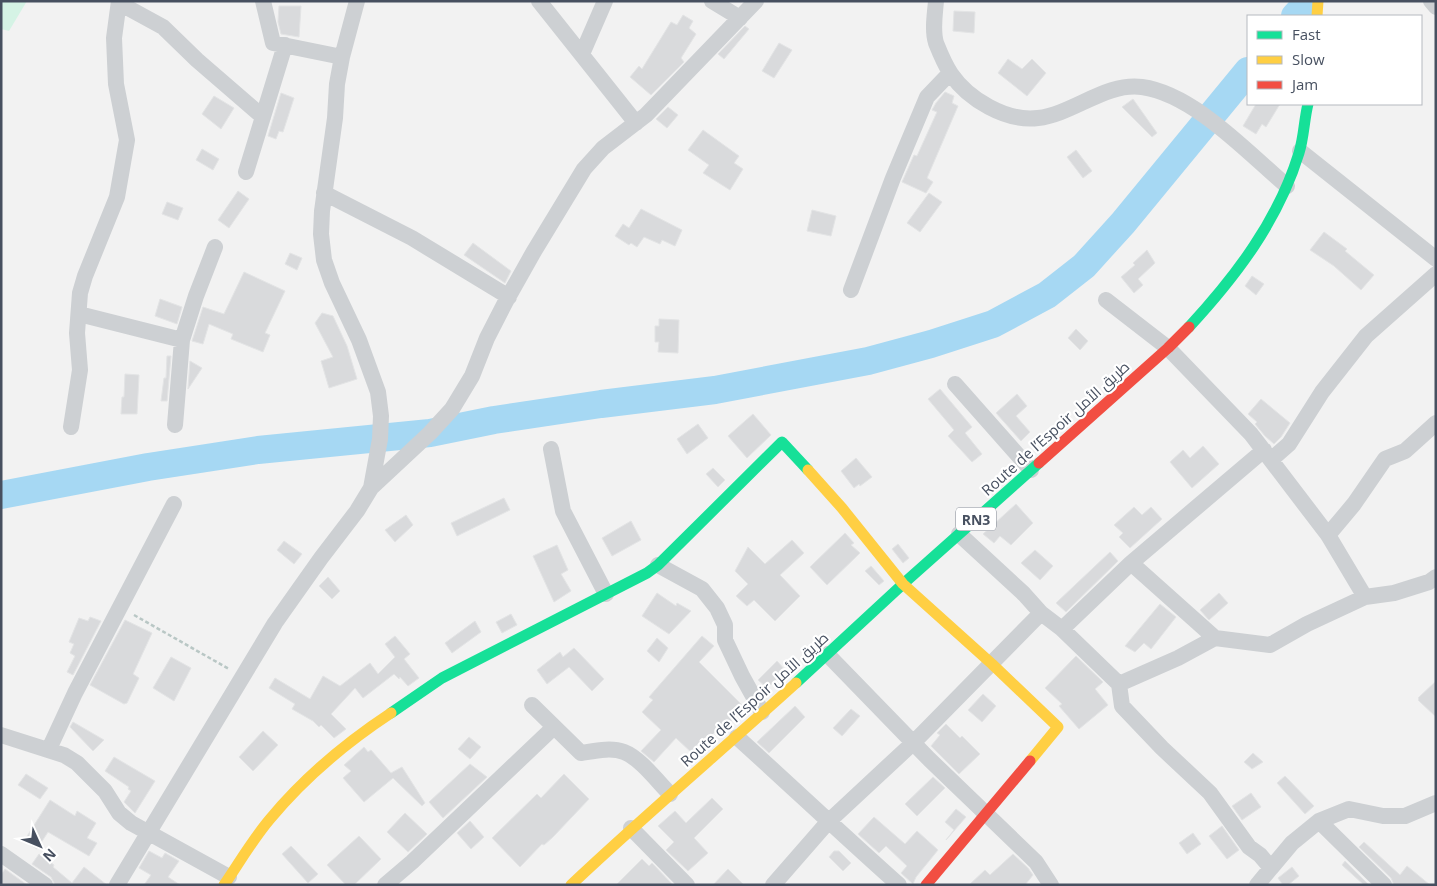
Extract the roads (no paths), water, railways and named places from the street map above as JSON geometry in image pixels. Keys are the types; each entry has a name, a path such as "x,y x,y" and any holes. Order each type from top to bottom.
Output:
{"main road":[{"path":"1317,15 1318,1"},
{"name":"Route de l’Espoir طريق الأمل","path":"573,884 630,828 737,736 1197,320 1239,270 1264,233 1288,186 1300,151 1308,105"},
{"path":"226,881 270,819 316,771 361,733 442,678 647,573 658,565 782,442 842,508 903,584 992,664 1058,727 926,885"}],"street":[{"path":"263,1 273,43 342,56"},
{"path":"357,1 342,56 337,84 335,118 324,193 321,234 324,260 359,340 378,392 381,416 380,439 371,488"},
{"path":"539,1 636,123"},
{"path":"582,54 605,1"},
{"path":"712,1 740,18"},
{"path":"117,885 294,596 357,511 371,488 430,433 452,409 472,376 487,338 509,296 584,169 603,148 646,115 756,1"},
{"path":"936,1 936,41 950,73 965,90 989,106 1020,118 1038,118 1058,114 1095,96 1118,89 1141,87 1162,92 1209,120 1243,146 1288,186"},
{"path":"1431,1 1436,7"},
{"path":"71,427 80,370 77,333 80,293 117,197 127,140 116,84 114,38 119,2 163,27 197,60 263,117"},
{"path":"246,172 285,45"},
{"path":"851,290 893,178 927,97 950,73"},
{"path":"1300,151 1436,259"},
{"path":"324,193 412,238 509,296"},
{"path":"175,425 182,340 196,296 215,247"},
{"path":"1062,629 1131,564 1268,455 1289,444 1322,392 1366,336 1436,274"},
{"path":"1106,300 1168,348 1251,434 1328,535 1365,598"},
{"path":"78,314 182,340"},
{"path":"955,384 1031,470"},
{"path":"1328,535 1354,504 1385,459 1406,451 1436,424"},
{"path":"551,449 563,511 606,594"},
{"path":"49,749 71,701 174,504"},
{"path":"959,534 1024,594 1041,613 1062,629 1119,684 1122,706 1162,748 1210,793 1250,847 1260,855 1265,879"},
{"path":"1131,564 1215,638 1270,645 1307,624 1365,598 1394,593 1429,582 1436,577"},
{"path":"658,565 702,589 717,608 725,625 725,640 762,712"},
{"path":"773,885 828,822 914,742 1041,613"},
{"path":"1119,684 1178,658 1215,638"},
{"path":"827,654 984,814 1036,862 1050,885"},
{"path":"532,705 581,753 601,750 623,751 634,758 670,794"},
{"path":"385,885 412,862 554,727"},
{"path":"1,735 64,754 77,763 105,791 118,813 131,823 149,832 226,881"},
{"path":"737,736 788,782 828,822 899,885"},
{"path":"1265,879 1292,843 1319,821 1349,809 1384,816 1405,816 1436,803"},
{"path":"1319,821 1384,885"},
{"path":"630,828 687,885"},
{"path":"3,859 45,885"}],"waterway":[{"path":"1296,15 1309,1"},
{"path":"1,495 148,467 258,450 430,433 494,420 715,390 868,361 931,344 993,324 1047,295 1084,266 1123,223 1247,72"}]}
